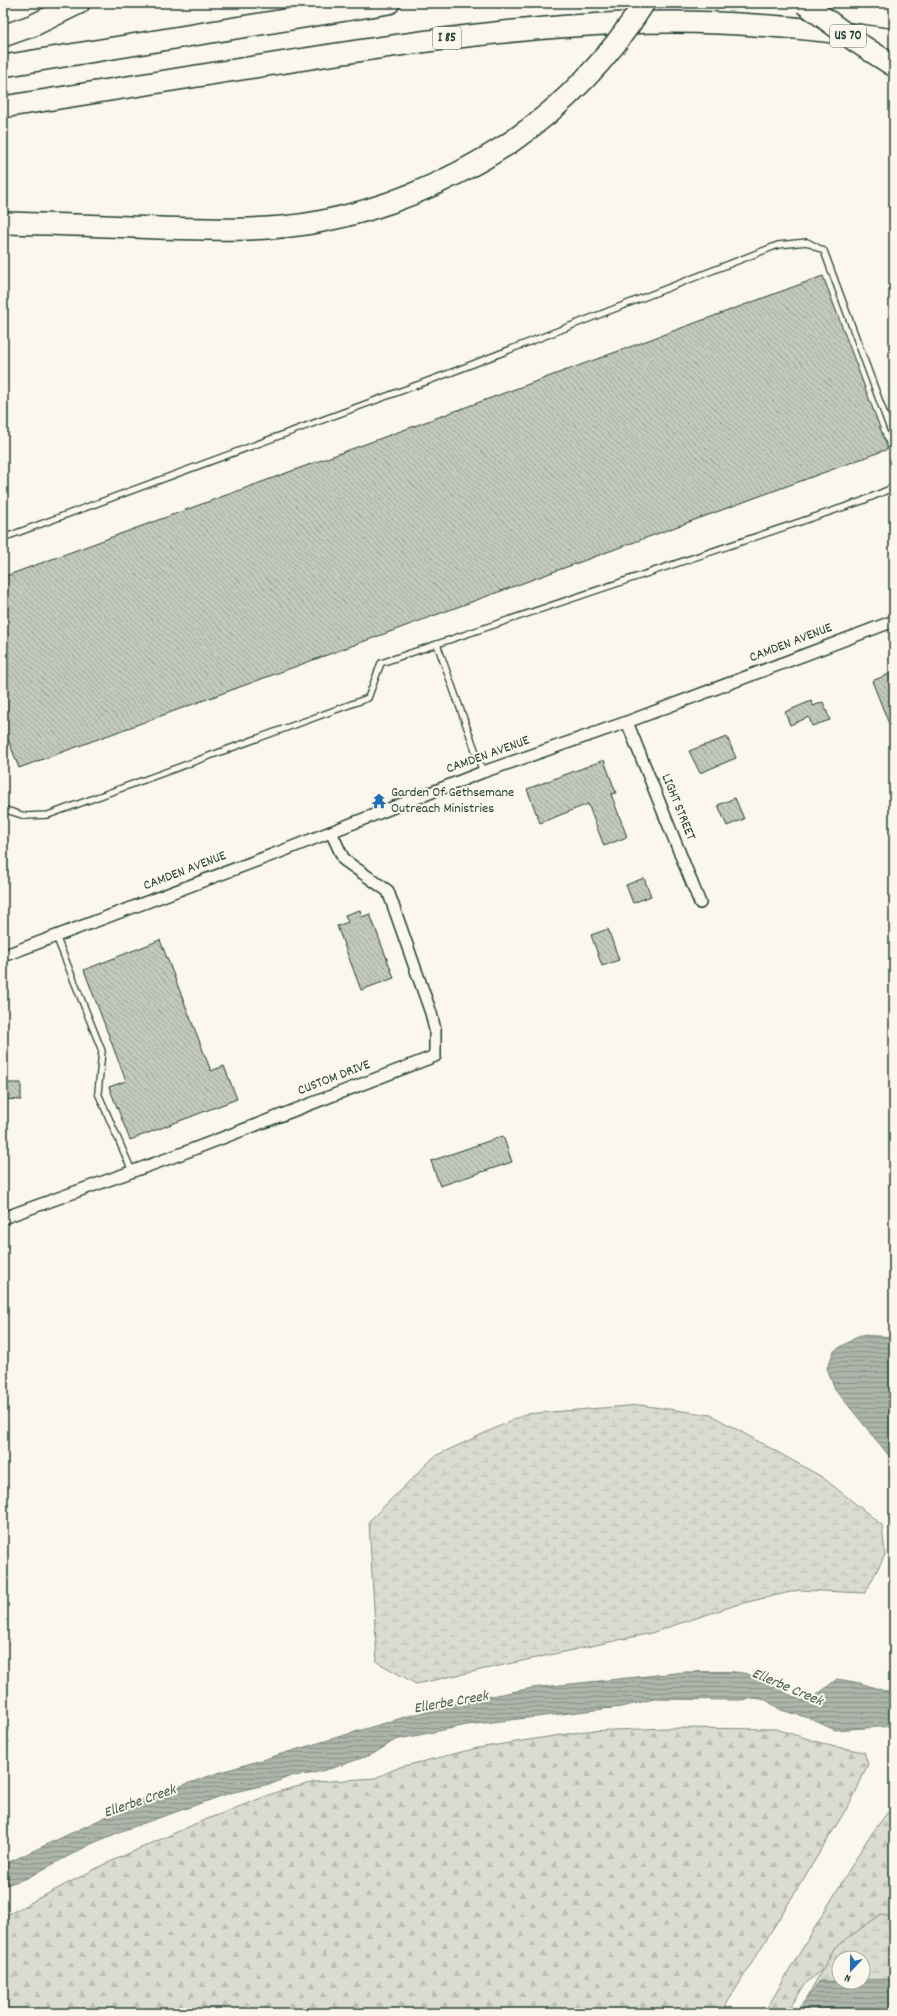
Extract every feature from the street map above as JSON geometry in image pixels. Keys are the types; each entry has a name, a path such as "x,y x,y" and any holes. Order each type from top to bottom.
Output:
{"highway":[{"path":"3,36 34,25 79,3"},
{"path":"3,66 389,3"},
{"path":"3,223 209,229 263,228 317,222 369,210 420,192 468,169 508,144 544,117 583,81 619,38 644,3"},
{"name":"US 70","path":"804,3 858,43 894,66"},
{"name":"I 85","path":"3,107 380,47 469,35 571,26 625,23 735,24 789,27 894,40"}],"street":[{"name":"CAMDEN AVENUE","path":"3,956 332,832 483,772 627,722 894,620"},
{"name":"LIGHT STREET","path":"627,722 700,903"},
{"name":"CUSTOM DRIVE","path":"3,1218 132,1171 435,1056 434,1030 431,1013 388,891 344,860 332,832"}],"lane":[{"path":"3,538 462,368 778,245 807,242 824,251 894,440"},
{"path":"3,809 25,816 48,815 368,698 381,663 862,501 890,489 894,484"},
{"path":"436,644 483,772"},
{"path":"56,936 102,1051 98,1093 132,1171"}],"green space":[{"path":"640,1405 711,1415 822,1477 882,1525 885,1555 865,1593 799,1590 739,1604 651,1633 416,1684 377,1662 369,1521 435,1456 526,1414"},
{"path":"668,1728 776,1729 831,1746 864,1752 868,1764 853,1798 721,2013 3,2013 3,1917 103,1865 197,1823 277,1792 315,1782 375,1778 400,1767 478,1748 586,1731"},
{"path":"894,1804 894,1943 864,1950 831,1950 831,1962 805,1984 787,2013 764,2013 867,1840"},
{"path":"880,1915 894,1917 894,2013 798,2013 831,1954 831,1990 871,1990 871,1950 833,1950 835,1947"}],"water":[{"path":"860,1335 894,1337 894,1459 890,1457 835,1389 827,1368 834,1351"},
{"name":"Ellerbe Creek","path":"685,1672 726,1672 747,1674 763,1680 792,1696 808,1702 837,1679 860,1683 894,1694 894,1726 835,1730 809,1718 781,1710 766,1700 755,1698 740,1700 654,1699 621,1707 467,1725 395,1740 373,1754 336,1767 310,1774 291,1776 274,1783 230,1793 127,1829 91,1844 27,1878 3,1886 3,1865 146,1798 218,1773 405,1717 461,1702 532,1688"},
{"path":"894,1979 894,2013 795,2013 820,1981 831,1981 831,1990 871,1990 871,1980"}],"building":[{"path":"823,276 888,449 19,768 3,726 3,577"},
{"path":"894,672 894,734 893,734 872,681"},
{"path":"811,701 813,706 823,702 830,720 812,726 809,717 790,725 785,712"},
{"path":"727,737 736,758 700,773 689,751"},
{"path":"604,760 616,793 611,794 627,837 604,846 588,804 540,823 527,789"},
{"path":"735,798 744,819 727,826 718,805"},
{"path":"644,878 651,896 633,903 626,885"},
{"path":"360,910 362,917 370,914 394,978 361,990 337,926 348,922 345,915"},
{"path":"608,929 619,960 602,966 591,935"},
{"path":"160,940 211,1071 224,1066 237,1099 130,1140 109,1087 126,1081 84,970"},
{"path":"3,1083 21,1083 21,1100 3,1099"},
{"path":"503,1136 512,1162 440,1186 431,1161"}],"place":[{"name":"Garden Of Gethsemane Outreach Ministries","path":"379,801"}]}
